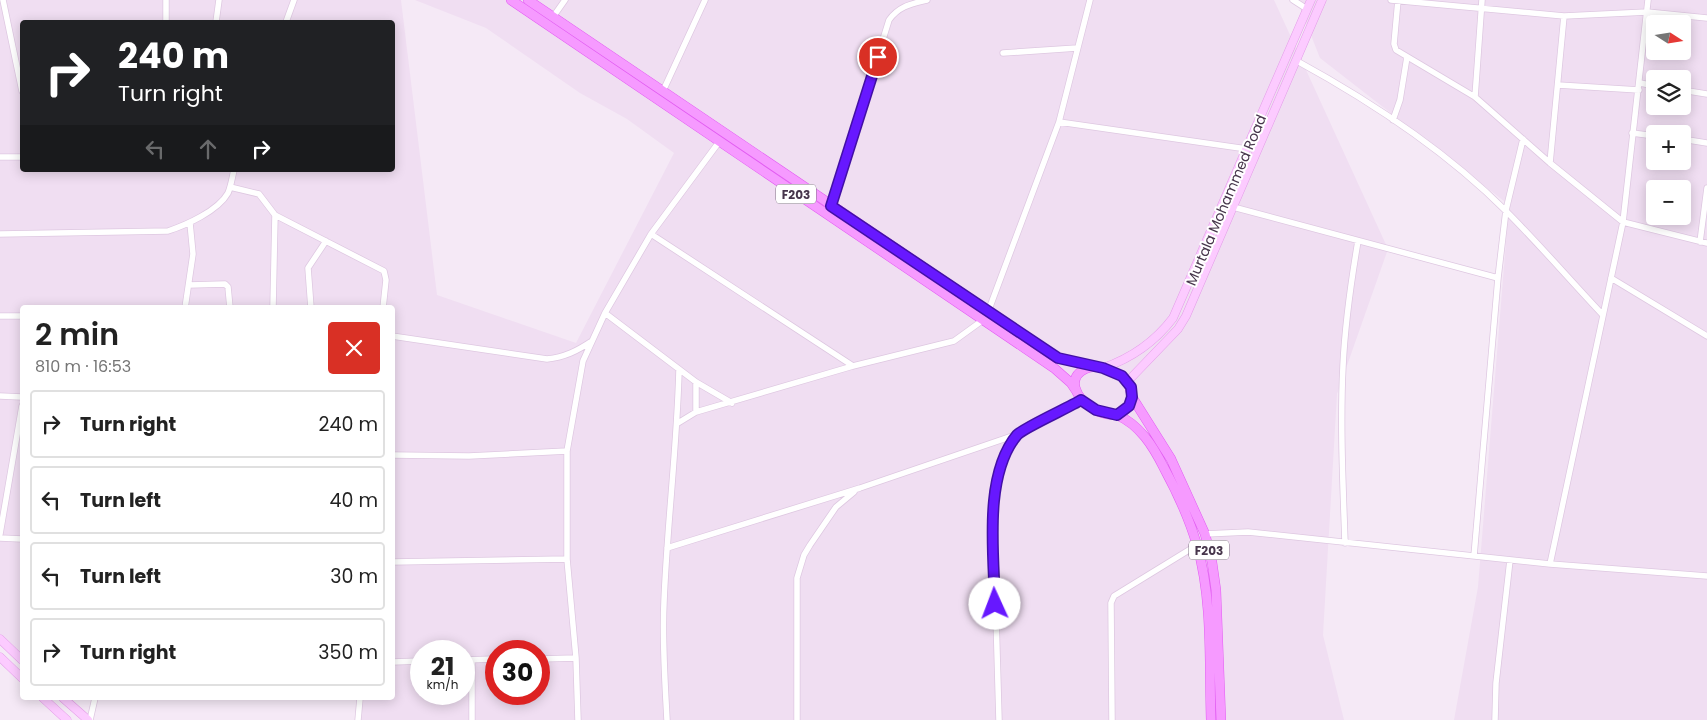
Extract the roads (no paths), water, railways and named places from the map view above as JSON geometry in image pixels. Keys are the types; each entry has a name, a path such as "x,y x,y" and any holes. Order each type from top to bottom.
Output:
{"main road":[{"name":"F203","path":"511,0 719,142 985,316 1058,358 1093,367"},
{"name":"F203","path":"528,0 831,206 985,316 1054,368 1071,383 1079,396"},
{"name":"Murtala Mohammed Road","path":"1103,368 1132,357 1164,330 1173,318 1248,149 1311,0"},
{"name":"Murtala Mohammed Road","path":"1128,381 1178,329 1297,61 1322,0"},
{"path":"1093,367 1103,368 1128,381 1132,397 1126,410 1117,415 1096,410 1079,396 1076,377 1083,370 1093,367"},
{"name":"F203","path":"1132,397 1171,459 1205,534 1216,590 1221,720"},
{"name":"F203","path":"1117,415 1137,428 1159,458 1185,511 1197,545 1208,613 1211,720"},
{"path":"0,639 20,658"},
{"path":"0,657 20,676"},
{"path":"45,700 67,720"},
{"path":"65,700 89,720"}],"street":[{"path":"3,0 20,82"},
{"path":"166,0 166,20"},
{"path":"216,20 219,0"},
{"path":"287,20 294,0"},
{"path":"553,17 565,0"},
{"path":"663,91 705,0"},
{"path":"831,206 889,20 895,12 905,6 927,0"},
{"path":"678,423 696,412 853,366 954,341 985,316 1059,122 1090,0"},
{"path":"1293,0 1307,9"},
{"path":"1707,18 1647,12 1564,16 1396,0 1394,44 1396,50 1475,97 1550,163 1623,222 1707,243"},
{"path":"1475,97 1482,0"},
{"path":"1550,564 1623,222 1648,0"},
{"path":"1550,163 1564,16"},
{"path":"1003,53 1077,48"},
{"path":"1393,120 1400,100 1408,57"},
{"path":"1297,61 1334,82 1432,146 1506,210 1602,314"},
{"path":"1640,83 1646,84"},
{"path":"1558,84 1638,90"},
{"path":"1691,91 1707,94"},
{"path":"1059,122 1248,149"},
{"path":"1632,133 1646,135"},
{"path":"1474,556 1498,278 1506,210 1523,139"},
{"path":"1691,140 1707,142"},
{"path":"578,720 576,658 567,558 567,451 584,361 605,313 650,234 719,142"},
{"path":"0,157 20,157"},
{"path":"0,234 168,231 190,224 222,200 230,187 234,172"},
{"path":"230,187 259,194 275,215 384,271 386,280 383,305"},
{"path":"1700,242 1707,188"},
{"path":"1233,207 1498,278"},
{"path":"273,305 275,215"},
{"path":"186,305 194,254 190,224"},
{"path":"650,234 853,366"},
{"path":"311,305 308,268 326,241"},
{"path":"1345,543 1341,412 1350,292 1358,241"},
{"path":"1611,278 1707,336"},
{"path":"189,285 225,284 228,287 230,305"},
{"path":"605,313 696,382 732,402"},
{"path":"0,316 20,316"},
{"path":"395,336 547,359 575,352 592,340"},
{"path":"667,720 663,658 666,548 678,423 679,370"},
{"path":"696,382 696,412"},
{"path":"0,396 20,397"},
{"path":"666,548 860,488 1018,434 1079,396"},
{"path":"20,418 0,536 20,539"},
{"path":"999,720 994,547 995,489 1002,463 1018,434"},
{"path":"395,455 469,456 567,451"},
{"path":"797,720 796,594 800,567 810,545 836,507 860,488"},
{"path":"1205,534 1248,532 1550,564 1707,576"},
{"path":"1112,720 1110,603 1114,596 1197,545"},
{"path":"395,562 567,558"},
{"path":"1495,720 1496,683 1510,560"},
{"path":"550,659 576,658"},
{"path":"395,662 410,661"},
{"path":"89,720 94,700"},
{"path":"358,720 360,700"},
{"path":"472,705 472,720"}]}
